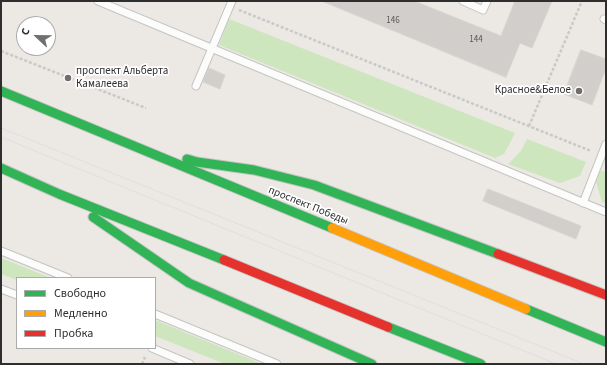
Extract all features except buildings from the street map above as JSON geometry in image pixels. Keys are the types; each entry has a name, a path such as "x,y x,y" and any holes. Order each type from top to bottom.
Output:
{"main road":[{"name":"проспект Победы","path":"1,91 606,342"},
{"path":"116,140 197,162 254,170 314,185 606,295"},
{"path":"1,168 58,194 481,364"},
{"path":"58,194 189,283 372,364"}],"lane":[{"path":"98,1 606,212"},
{"path":"463,1 483,10 487,1"},
{"path":"196,86 231,4"},
{"path":"583,203 606,144"},
{"path":"1,251 66,277"},
{"path":"1,289 16,295"},
{"path":"156,314 276,364"},
{"path":"154,349 190,364"}],"path":[{"path":"529,126 582,1"},
{"path":"231,4 602,156"},
{"path":"1,51 146,108"}],"green space":[{"path":"229,19 515,133 504,154 495,158 219,45"},
{"path":"527,139 586,162 580,176 560,183 508,164 521,151"},
{"path":"600,170 606,172 606,203 602,202 596,182"},
{"path":"1,258 48,277 16,277 16,280 1,274"},
{"path":"156,320 262,364 225,364 156,336"}],"tram line":[{"path":"1,128 584,364"},
{"path":"1,137 556,364"}],"traffic: fast":[{"path":"1,91 332,228"},
{"path":"187,159 197,162 254,170 314,185 498,254"},
{"path":"1,168 59,194 224,260"},
{"path":"93,217 189,283 372,364"},
{"path":"526,309 606,342"},
{"path":"388,327 481,364"}],"traffic: slow":[{"path":"332,228 526,309"}],"traffic: jam":[{"path":"498,254 606,295"},
{"path":"224,260 388,327"}],"place":[{"name":"проспект Альберта Камалеева","path":"68,78"},
{"name":"Красное&Белое","path":"579,91"}]}
